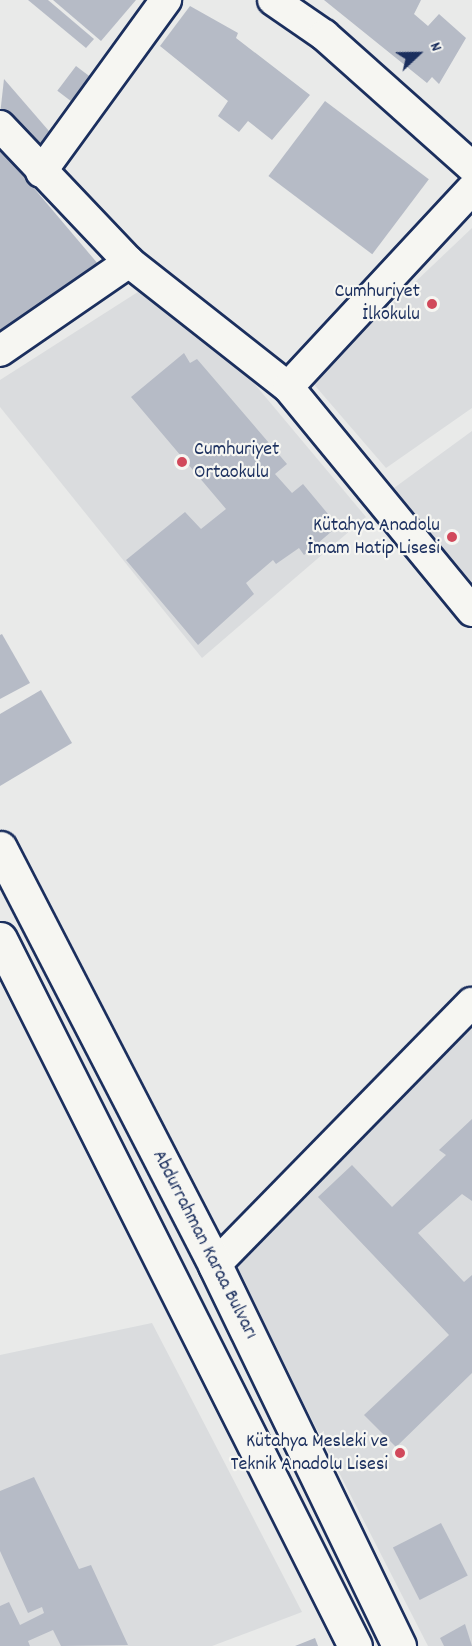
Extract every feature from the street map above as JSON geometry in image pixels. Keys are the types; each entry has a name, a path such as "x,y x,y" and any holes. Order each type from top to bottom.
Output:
{"main road":[{"name":"Abdurrahman Karaa Bulvarı","path":"0,848 216,1265 399,1646"},
{"path":"0,939 355,1646"}],"street":[{"path":"41,172 166,0"},
{"path":"273,0 324,35 472,167"},
{"path":"0,126 41,172 129,262 288,387 472,611"},
{"path":"288,387 472,189"},
{"path":"0,351 129,262"},
{"path":"216,1265 472,1003"}],"shaded area":[{"name":"Cumhuriyet İlkokulu","path":"472,228 472,408 386,468 311,381"},
{"name":"Cumhuriyet Ortaokulu","path":"141,290 247,375 366,517 202,658 0,407 0,380"},
{"name":"Kütahya Anadolu İmam Hatip Lisesi","path":"472,431 472,585 394,488"},
{"name":"Kütahya Mesleki ve Teknik Anadolu Lisesi","path":"472,1016 472,1646 428,1646 230,1260"},
{"path":"152,1323 302,1612 212,1646 0,1646 0,1355"}],"building":[{"path":"28,0 48,0 94,39 86,48"},
{"path":"53,0 136,0 101,41"},
{"path":"324,0 421,0 414,14 428,26 439,14 466,38 439,84 432,77 427,83"},
{"path":"190,6 238,33 236,38 310,95 272,140 248,121 239,132 218,116 228,101 160,46"},
{"path":"76,66 97,82 78,106 57,91"},
{"path":"4,79 55,138 37,156 0,115"},
{"path":"325,101 429,179 372,254 268,176"},
{"path":"0,148 104,271 0,344"},
{"path":"184,353 190,363 197,359 287,464 275,474 292,493 303,484 338,526 304,555 299,548 276,564 273,560 246,583 254,594 198,645 126,560 185,512 201,529 226,509 131,397"},
{"path":"2,634 30,683 0,699 0,635"},
{"path":"41,690 72,743 0,786 0,714"},
{"path":"472,1119 472,1201 462,1194 418,1233 464,1282 472,1275 472,1373 396,1447 364,1415 449,1335 318,1197 352,1165 392,1207 446,1155 439,1150"},
{"path":"34,1477 79,1569 91,1565 128,1645 61,1646 53,1630 28,1641 30,1646 0,1646 0,1606 9,1602 20,1625 44,1613 42,1607 28,1613 0,1551 0,1491"},
{"path":"441,1523 468,1576 420,1600 393,1548"},
{"path":"465,1624 472,1646 444,1646 440,1638"},
{"path":"315,1638 318,1646 295,1646"}],"place":[{"name":"Cumhuriyet İlkokulu","path":"432,304"},
{"name":"Cumhuriyet Ortaokulu","path":"182,462"},
{"name":"Kütahya Anadolu İmam Hatip Lisesi","path":"452,537"},
{"name":"Kütahya Mesleki ve Teknik Anadolu Lisesi","path":"400,1453"}]}
